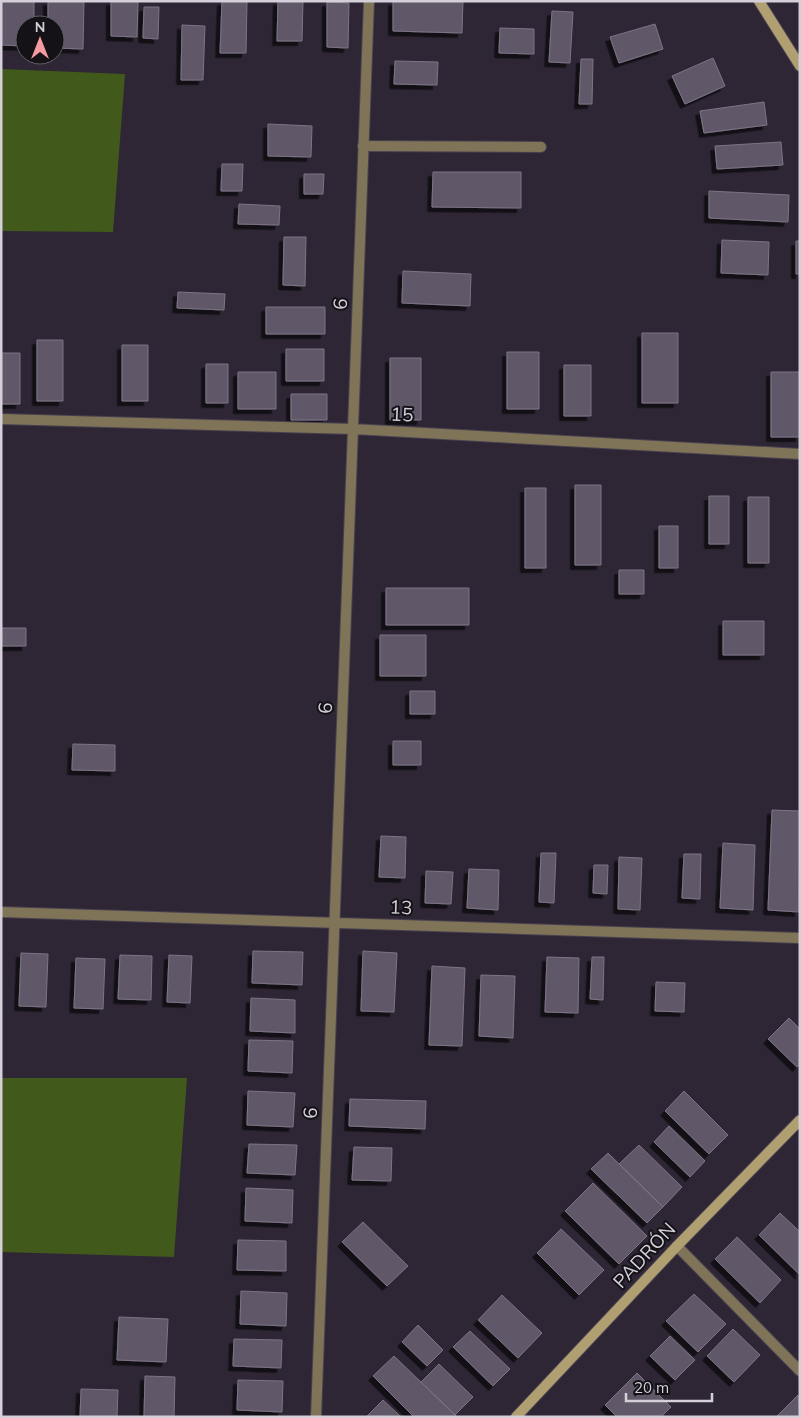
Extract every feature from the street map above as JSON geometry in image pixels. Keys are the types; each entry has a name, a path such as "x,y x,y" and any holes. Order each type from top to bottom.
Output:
{"street":[{"name":"6","path":"316,1417 369,1"},
{"path":"759,1 800,66"},
{"path":"363,146 541,147"},
{"name":"15","path":"1,419 353,429 800,454"},
{"name":"13","path":"1,912 800,938"},
{"name":"PADRÓN","path":"516,1417 677,1246 800,1120"},
{"path":"677,1246 800,1371"}],"green space":[{"path":"1,69 125,74 113,232 1,231"},
{"path":"1,1078 187,1078 174,1257 1,1252"}],"building":[{"path":"1,1 34,1 34,15 15,15 15,46 1,45"},
{"path":"48,1 84,1 83,49 65,48 65,15 48,15"},
{"path":"111,1 138,1 137,37 111,36"},
{"path":"222,1 247,1 246,53 220,53"},
{"path":"278,1 303,1 302,41 277,41"},
{"path":"393,1 463,1 462,33 393,31"},
{"path":"327,2 349,3 348,48 327,47"},
{"path":"144,7 159,7 158,39 143,38"},
{"path":"552,11 573,12 570,63 549,62"},
{"path":"655,24 663,49 619,63 610,37"},
{"path":"182,25 205,26 203,80 181,80"},
{"path":"500,28 534,29 534,54 499,53"},
{"path":"713,58 725,86 685,104 672,76"},
{"path":"581,59 593,59 592,104 579,104"},
{"path":"395,61 438,62 437,85 394,84"},
{"path":"764,102 767,125 704,133 700,111"},
{"path":"268,124 312,126 311,157 268,156"},
{"path":"781,142 783,165 717,169 715,146"},
{"path":"222,164 243,164 242,191 221,191"},
{"path":"433,172 521,172 521,208 432,207"},
{"path":"304,174 324,174 323,194 304,194"},
{"path":"709,191 789,195 788,222 709,218"},
{"path":"239,204 280,206 279,225 238,224"},
{"path":"284,237 306,237 305,286 283,285"},
{"path":"722,240 769,242 768,275 721,273"},
{"path":"796,241 800,241 800,274 796,274"},
{"path":"403,271 471,274 470,306 402,303"},
{"path":"178,292 225,294 224,310 177,308"},
{"path":"266,307 325,307 325,334 266,334"},
{"path":"642,333 678,333 678,403 642,403"},
{"path":"37,340 63,340 63,401 37,401"},
{"path":"122,345 148,345 148,401 122,401"},
{"path":"286,349 324,349 324,381 286,381"},
{"path":"507,352 539,352 539,409 507,409"},
{"path":"1,353 20,353 20,404 1,404"},
{"path":"390,358 421,358 421,420 390,420"},
{"path":"206,364 228,364 228,403 206,403"},
{"path":"564,365 591,365 591,416 564,416"},
{"path":"238,372 276,372 276,409 238,409"},
{"path":"771,372 800,372 800,437 771,437"},
{"path":"291,394 327,394 327,420 291,420"},
{"path":"575,485 601,485 601,565 575,565"},
{"path":"525,488 546,488 546,568 525,568"},
{"path":"709,496 729,496 729,544 709,544"},
{"path":"748,497 769,497 769,563 748,563"},
{"path":"659,526 678,526 678,568 659,568"},
{"path":"619,570 644,570 644,594 619,594"},
{"path":"386,588 469,588 469,625 386,625"},
{"path":"723,621 764,621 764,655 723,655"},
{"path":"1,628 26,628 26,646 1,646"},
{"path":"380,635 426,635 426,676 380,676"},
{"path":"410,691 435,691 435,714 410,714"},
{"path":"393,741 421,741 421,765 393,765"},
{"path":"73,744 115,745 115,771 72,770"},
{"path":"772,810 800,811 799,912 768,910"},
{"path":"381,836 406,837 405,878 379,877"},
{"path":"723,843 755,845 753,910 720,908"},
{"path":"541,853 556,853 554,903 539,902"},
{"path":"684,854 701,854 700,899 682,898"},
{"path":"619,857 642,858 640,910 618,909"},
{"path":"594,865 608,865 607,894 593,893"},
{"path":"469,869 499,870 498,910 467,908"},
{"path":"426,871 453,872 451,904 425,903"},
{"path":"253,951 303,952 302,985 252,983"},
{"path":"363,951 397,953 394,1012 361,1011"},
{"path":"21,953 48,954 46,1007 19,1006"},
{"path":"120,955 152,956 151,1000 118,999"},
{"path":"169,955 192,956 190,1003 167,1002"},
{"path":"547,957 579,958 578,1013 545,1012"},
{"path":"592,957 604,957 603,1000 590,999"},
{"path":"76,958 105,959 103,1009 74,1008"},
{"path":"432,966 465,968 462,1046 429,1045"},
{"path":"481,975 515,976 513,1038 479,1036"},
{"path":"656,982 685,983 684,1012 655,1011"},
{"path":"251,998 295,1000 295,1033 250,1031"},
{"path":"789,1018 800,1029 800,1064 797,1067 768,1039"},
{"path":"249,1040 293,1041 292,1073 248,1071"},
{"path":"248,1091 295,1093 293,1127 247,1125"},
{"path":"684,1091 728,1135 709,1154 665,1111"},
{"path":"350,1099 426,1101 425,1129 349,1126"},
{"path":"669,1126 705,1161 690,1177 654,1142"},
{"path":"249,1144 297,1145 295,1175 247,1173"},
{"path":"639,1145 682,1187 663,1207 619,1164"},
{"path":"354,1147 392,1148 391,1181 352,1180"},
{"path":"608,1153 663,1207 647,1223 591,1169"},
{"path":"593,1183 647,1236 619,1264 565,1211"},
{"path":"246,1188 293,1190 292,1223 245,1221"},
{"path":"780,1213 800,1232 800,1275 759,1235"},
{"path":"363,1222 408,1266 387,1286 342,1242"},
{"path":"561,1229 604,1270 579,1295 537,1253"},
{"path":"737,1237 781,1280 760,1303 715,1259"},
{"path":"238,1240 286,1241 286,1271 237,1270"},
{"path":"241,1291 287,1293 286,1326 240,1324"},
{"path":"694,1294 726,1324 698,1352 666,1321"},
{"path":"502,1295 542,1333 518,1358 478,1320"},
{"path":"119,1317 168,1319 166,1362 117,1360"},
{"path":"418,1325 443,1350 427,1366 402,1342"},
{"path":"733,1329 760,1355 734,1382 707,1356"},
{"path":"470,1331 510,1369 493,1386 453,1347"},
{"path":"670,1336 695,1360 675,1380 650,1356"},
{"path":"234,1339 282,1340 281,1368 233,1366"},
{"path":"394,1356 457,1417 414,1417 373,1376"},
{"path":"439,1364 473,1397 455,1415 421,1382"},
{"path":"637,1373 671,1407 661,1417 617,1417 605,1405"},
{"path":"145,1376 175,1377 174,1417 144,1417"},
{"path":"238,1380 283,1381 282,1412 237,1410"},
{"path":"81,1389 118,1390 117,1417 80,1417"},
{"path":"798,1395 800,1417 776,1417"},
{"path":"383,1400 401,1417 366,1417"}]}
